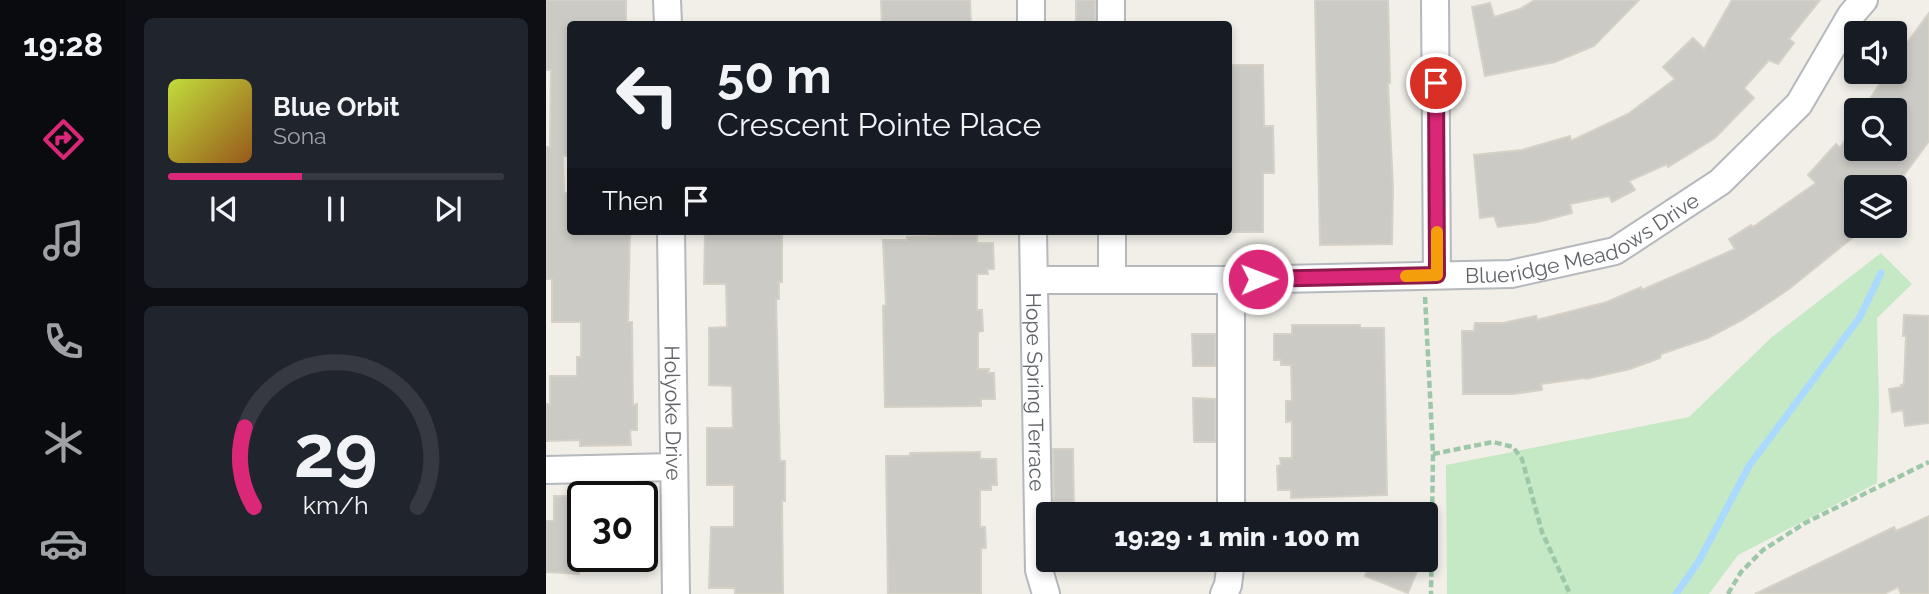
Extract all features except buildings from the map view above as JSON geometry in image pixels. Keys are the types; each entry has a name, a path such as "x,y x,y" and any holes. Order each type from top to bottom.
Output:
{"street":[{"path":"667,0 668,21"},
{"path":"1031,0 1031,21"},
{"path":"1111,0 1111,21"},
{"path":"1431,275 1435,0"},
{"name":"Blueridge Meadows Drive","path":"1035,280 1231,280 1511,274 1615,251 1720,182 1799,104 1851,15 1864,0"},
{"name":"Holyoke Drive","path":"671,235 676,594"},
{"name":"Hope Spring Terrace","path":"1033,235 1039,570 1046,594"},
{"path":"1112,235 1112,280"},
{"path":"1231,280 1231,502"},
{"path":"546,470 674,467"},
{"path":"1224,594 1230,572"}],"path":[{"path":"1431,275 1431,594"},
{"path":"1433,454 1493,442 1513,447 1522,459 1542,532 1570,594"},
{"path":"1728,594 1741,572 1763,550 1805,523 1929,462"}],"green space":[{"path":"1881,253 1912,284 1877,318 1877,483 1738,555 1709,594 1447,594 1446,465 1689,417 1772,337"}],"waterway":[{"path":"1676,594 1699,561 1749,466 1860,317 1881,273"}],"slow traffic":[{"path":"1406,276 1437,275 1437,232"}],"route":[{"path":"1258,279 1437,275 1436,83"}]}
